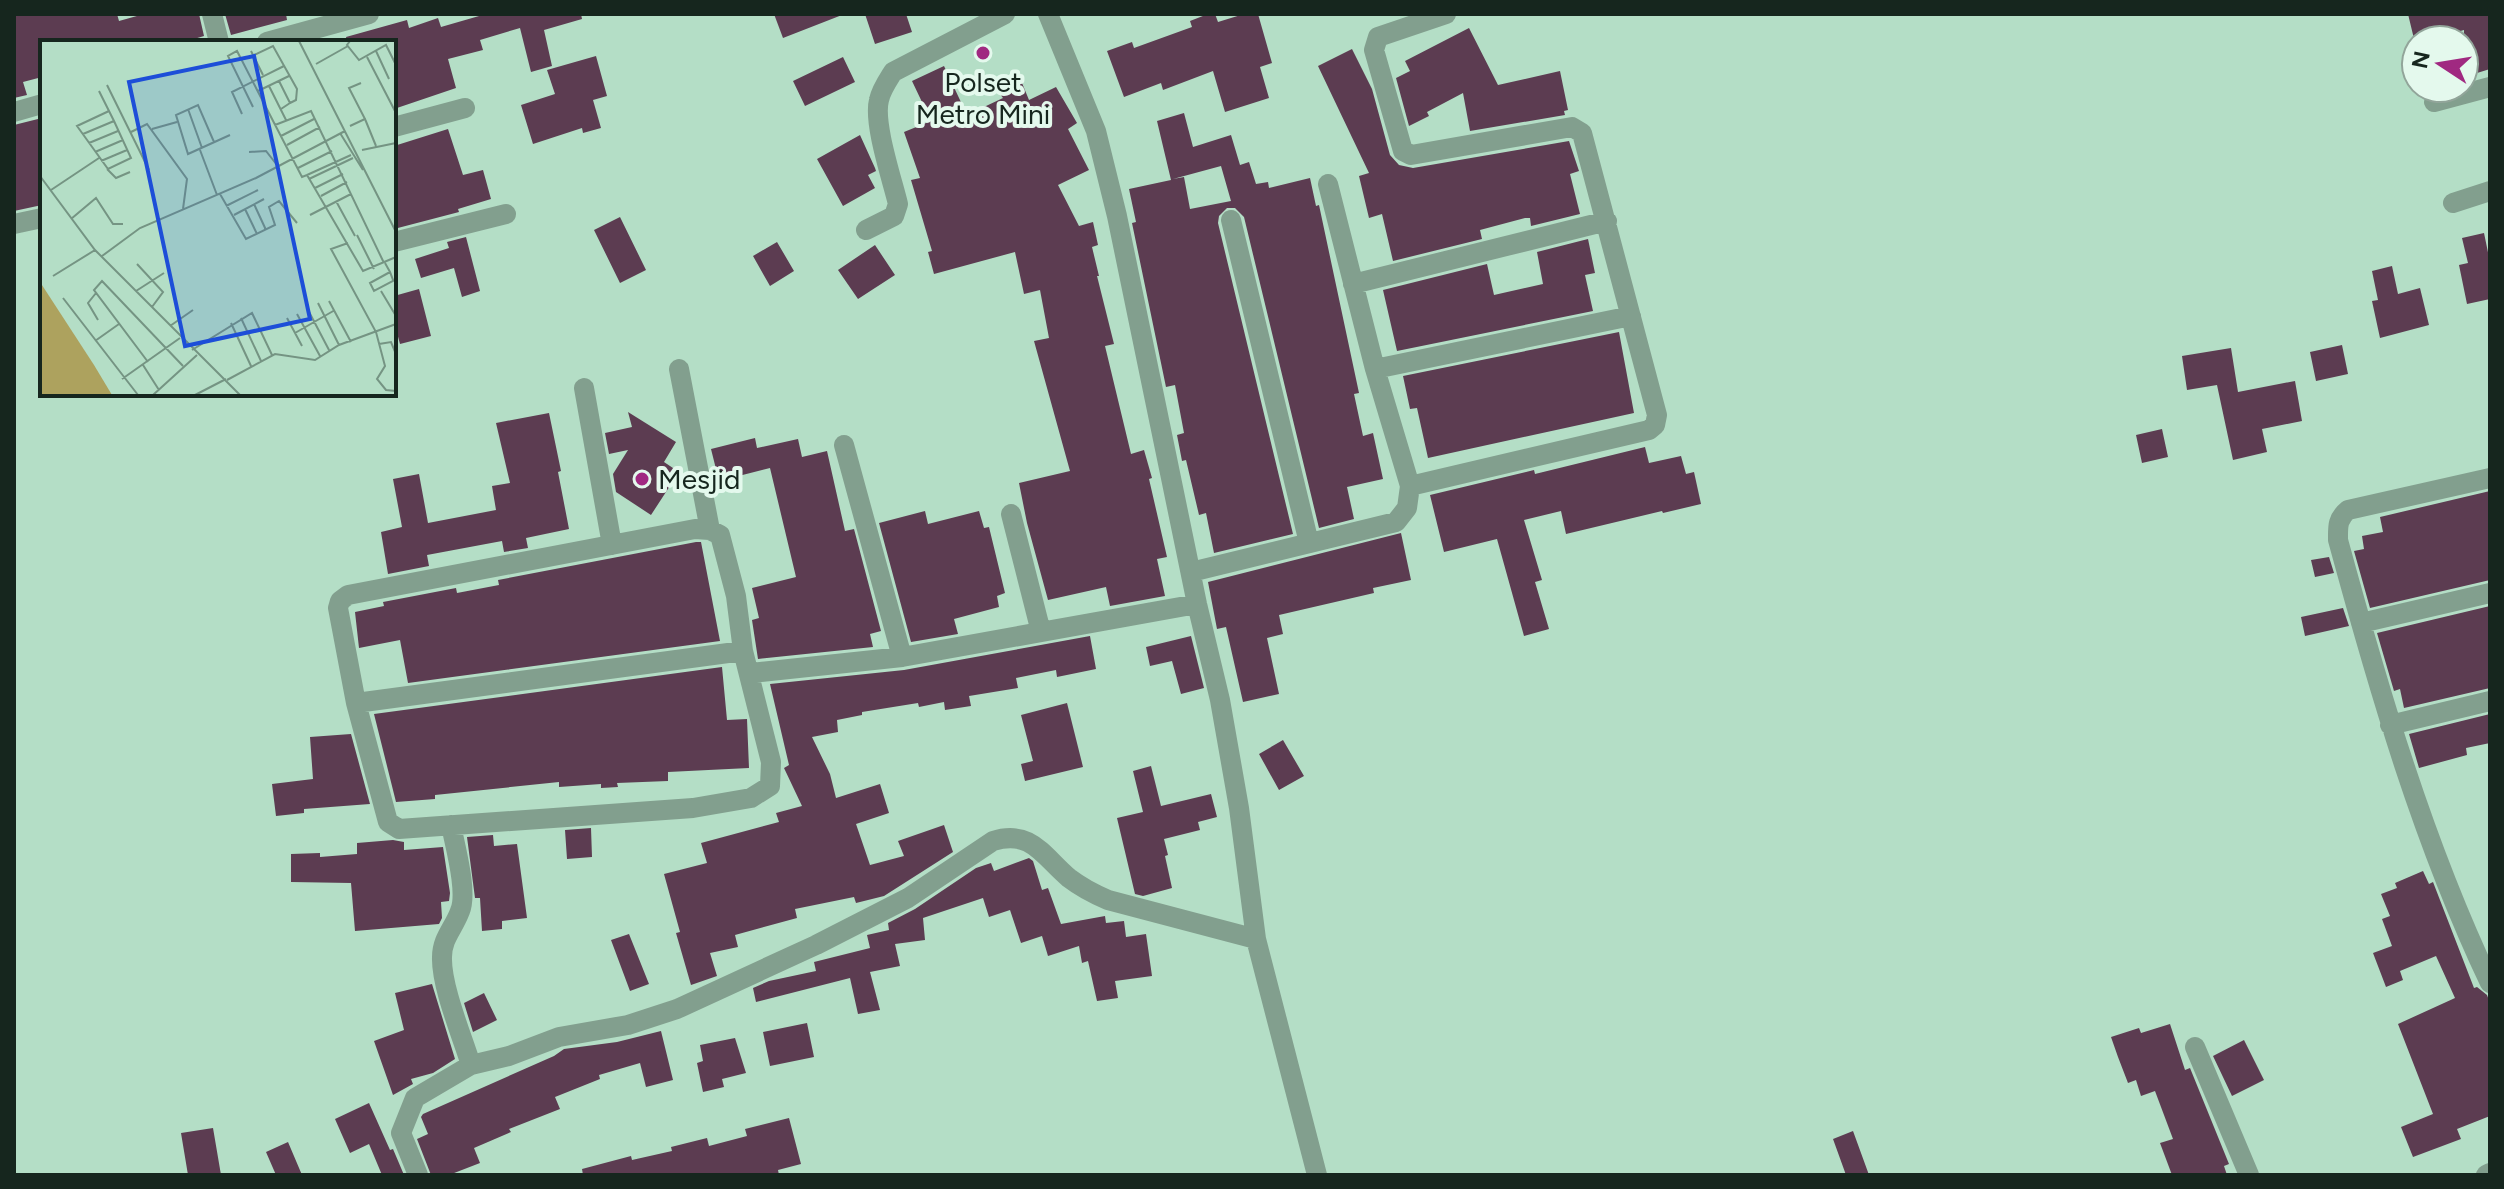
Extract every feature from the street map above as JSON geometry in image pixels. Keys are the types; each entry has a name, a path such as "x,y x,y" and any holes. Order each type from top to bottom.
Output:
{"street":[{"path":"212,14 218,40"},
{"path":"272,40 327,19 369,14"},
{"path":"866,230 894,216 898,204 878,116 879,100 893,72 1005,14"},
{"path":"1048,14 1096,131 1117,216 1197,604 1220,700 1256,939 1317,1175"},
{"path":"1410,486 1653,428 1657,415 1582,133 1572,127 1411,155 1403,151 1374,50 1375,43 1378,37 1446,14"},
{"path":"14,112 40,105"},
{"path":"396,126 465,108"},
{"path":"1191,572 1396,522 1407,508 1410,486 1375,369 1328,184"},
{"path":"2453,203 2490,191"},
{"path":"396,242 506,214"},
{"path":"14,224 40,218"},
{"path":"1231,220 1309,543"},
{"path":"1353,284 1607,221"},
{"path":"1375,369 1631,316"},
{"path":"679,369 710,530"},
{"path":"584,388 612,545"},
{"path":"844,445 902,657"},
{"path":"2490,478 2348,510 2340,517 2338,540 2390,725 2432,842 2490,983"},
{"path":"1011,514 1041,632"},
{"path":"710,530 720,535 736,596 743,651 771,762 770,786 751,798 693,808 399,829 388,822 356,703 338,608 340,601 348,595 681,531 710,530"},
{"path":"2361,623 2490,593"},
{"path":"751,673 902,657 1197,604"},
{"path":"356,703 743,651"},
{"path":"2390,725 2490,701"},
{"path":"451,825 462,890 461,910 446,933 441,955 471,1065"},
{"path":"418,1175 401,1133 409,1108 415,1098 471,1065 509,1056 559,1037 628,1025 677,1009 816,945 895,904 993,841 1007,837 1021,838 1037,847 1088,892 1256,939"},
{"path":"2195,1047 2249,1175"}],"building":[{"path":"14,14 117,14 119,21 144,14 199,14 204,36 191,40 40,40 40,78 23,82 27,95 14,98"},
{"path":"225,14 286,14 287,20 231,35"},
{"path":"486,14 581,14 582,19 544,30 552,66 531,72 520,28 480,40 483,50 448,59 456,88 396,108 396,40 347,40 346,37 407,20 409,28 438,18 441,27"},
{"path":"774,14 842,14 842,15 783,38"},
{"path":"865,14 906,14 912,32 875,44"},
{"path":"1215,14 1218,22 1244,14 1258,14 1272,63 1260,67 1269,98 1225,112 1213,71 1163,90 1161,83 1124,97 1107,51 1132,42 1134,48 1192,27 1190,21"},
{"path":"2408,14 2490,14 2490,69 2480,72 2480,24 2410,24"},
{"path":"1469,28 1498,85 1560,71 1568,110 1564,111 1565,115 1470,131 1463,93 1427,112 1429,116 1409,126 1396,78 1410,71 1405,61"},
{"path":"1352,49 1372,89 1390,155 1399,165 1413,168 1569,141 1579,171 1570,174 1580,214 1531,226 1530,218 1525,218 1480,230 1482,239 1393,261 1382,214 1369,218 1359,176 1369,173 1318,66"},
{"path":"596,56 607,96 593,100 601,128 583,133 582,128 533,144 521,105 555,94 547,70"},
{"path":"843,57 855,82 805,106 793,81"},
{"path":"944,66 967,115 1003,98 1000,94 1022,83 1029,100 1056,87 1077,123 1068,129 1089,170 1058,185 1079,226 1093,222 1098,245 1092,247 1114,344 1105,346 1131,454 1144,450 1152,478 1149,479 1167,557 1157,559 1165,596 1110,606 1106,587 1048,600 1019,483 1070,471 1034,341 1049,338 1040,290 1024,294 1015,252 934,274 928,252 932,251 911,180 920,178 904,132 931,121 912,81"},
{"path":"1184,113 1193,147 1231,135 1240,165 1249,162 1256,184 1268,182 1269,188 1310,178 1316,206 1319,205 1359,393 1354,394 1363,436 1373,433 1383,479 1347,487 1354,519 1319,528 1244,217 1235,208 1227,208 1219,216 1218,223 1293,534 1214,553 1206,513 1199,515 1186,460 1182,461 1177,435 1184,433 1175,385 1166,387 1132,223 1136,222 1129,189 1171,180 1157,121","holes":["1221,166 1231,201 1190,209 1184,177 1173,179"]},
{"path":"40,118 40,205 14,211 14,125"},
{"path":"448,129 463,175 483,170 491,199 458,209 459,212 396,228 396,145"},
{"path":"860,135 876,171 868,175 875,188 843,206 817,159"},
{"path":"620,217 646,270 620,283 594,230"},
{"path":"2484,233 2490,262 2490,299 2467,304 2459,265 2468,263 2462,238"},
{"path":"466,237 480,291 462,297 454,268 421,278 415,259 449,248 447,242"},
{"path":"1588,239 1595,273 1585,275 1593,311 1397,351 1383,290 1487,264 1494,295 1543,284 1537,252"},
{"path":"777,242 794,271 770,286 753,256"},
{"path":"875,245 895,275 858,299 838,270"},
{"path":"2392,266 2398,294 2420,288 2429,325 2380,338 2372,301 2378,300 2372,271"},
{"path":"419,289 431,336 400,344 396,329 396,295"},
{"path":"1619,332 1634,413 1428,458 1417,408 1410,409 1403,376"},
{"path":"2342,345 2348,374 2316,381 2310,352"},
{"path":"2231,348 2238,392 2295,381 2302,421 2262,429 2267,452 2233,460 2217,385 2187,390 2182,356"},
{"name":"Mesjid","path":"628,412 676,442 664,462 679,472 651,515 616,492 613,474 628,450 609,454 605,433 632,427"},
{"path":"549,413 569,529 526,538 528,548 504,552 502,541 427,555 429,566 388,574 381,532 402,527 393,479 419,474 428,523 496,510 492,486 510,483 496,423"},
{"path":"2162,429 2168,457 2142,463 2136,435"},
{"path":"755,438 757,448 798,439 802,457 827,451 845,531 854,529 881,631 870,634 873,647 758,659 752,620 759,618 752,588 796,577 770,468 719,481 711,449"},
{"path":"1645,447 1649,463 1681,456 1686,474 1694,472 1701,504 1566,534 1561,511 1524,520 1542,580 1535,582 1549,629 1524,636 1497,539 1444,552 1430,495"},
{"path":"2490,491 2490,580 2370,608 2354,551 2364,549 2362,536 2383,532 2380,517"},
{"path":"925,511 928,524 979,511 984,528 989,527 1005,593 997,596 999,607 954,619 958,634 911,642 879,523"},
{"path":"1401,533 1411,580 1373,588 1374,593 1279,615 1283,634 1267,638 1279,694 1243,702 1226,627 1217,629 1208,582"},
{"path":"701,542 720,641 408,683 400,640 359,648 355,612 384,606 383,602 456,588 457,593 499,585 498,580"},
{"path":"2329,557 2334,573 2315,577 2311,560"},
{"path":"2490,606 2490,688 2404,708 2400,689 2394,691 2377,633"},
{"path":"2343,608 2349,626 2305,636 2301,617"},
{"path":"1090,636 1096,669 1057,677 1056,670 1016,678 1018,688 969,696 971,706 945,710 944,702 919,707 918,703 862,712 862,715 837,720 838,732 812,737 830,774 836,798 880,784 889,813 856,824 870,865 904,856 898,841 944,825 953,852 884,896 856,903 854,897 795,909 797,918 735,935 738,947 710,953 717,976 691,985 664,874 707,863 701,843 779,822 776,813 802,806 784,768 789,765 770,684 904,670"},
{"path":"1191,636 1204,688 1181,694 1172,661 1150,666 1146,647"},
{"path":"722,667 727,720 747,719 749,768 668,772 668,781 617,783 618,787 601,788 601,784 559,787 559,782 396,802 374,714"},
{"path":"1067,703 1083,767 1025,781 1021,764 1033,761 1021,715"},
{"path":"2490,714 2490,743 2466,748 2467,755 2419,768 2409,734"},
{"path":"351,734 370,804 304,809 304,813 276,816 272,784 313,779 310,737"},
{"path":"1283,740 1304,776 1279,790 1259,754"},
{"path":"1151,766 1161,806 1211,794 1217,817 1198,822 1200,830 1164,839 1172,888 1143,896 1135,894 1117,818 1143,812 1133,771"},
{"path":"591,828 592,857 567,859 565,830"},
{"path":"493,835 494,846 517,844 527,918 502,921 502,929 482,931 480,898 475,898 467,837"},
{"path":"404,842 404,850 443,847 450,893 449,901 441,902 442,918 439,924 355,931 351,883 291,882 291,854 320,853 320,857 357,854 357,843"},
{"path":"1029,858 1033,861 1042,890 1048,888 1061,924 1105,916 1106,923 1124,921 1126,937 1146,934 1152,976 1115,981 1118,998 1097,1001 1088,961 1082,963 1079,946 1048,956 1042,936 1021,943 1010,910 989,917 983,898 923,918 925,940 895,944 900,966 870,972 880,1010 858,1014 850,978 756,1002 753,988 769,981 816,971 814,962 870,948 867,935 889,930 888,923 915,909 976,868 991,863 994,871"},
{"path":"2423,871 2429,884 2433,882 2474,988 2487,995 2490,1003 2490,1116 2457,1129 2461,1139 2413,1157 2401,1127 2433,1114 2398,1024 2455,998 2436,956 2400,971 2403,980 2386,987 2373,953 2392,946 2382,919 2390,916 2381,894 2397,888 2395,883"},
{"path":"629,934 649,984 630,991 611,940"},
{"path":"432,984 455,1059 433,1073 411,1079 413,1084 393,1095 374,1041 404,1030 395,993"},
{"path":"484,993 497,1020 473,1032 464,1003"},
{"path":"807,1023 814,1057 770,1066 763,1032"},
{"path":"2170,1024 2185,1070 2190,1068 2229,1164 2224,1166 2227,1175 2172,1175 2160,1143 2173,1139 2155,1091 2141,1096 2136,1080 2128,1083 2111,1037 2139,1028 2141,1033"},
{"path":"661,1031 673,1080 646,1087 640,1063 599,1075 600,1079 555,1097 560,1109 509,1129 511,1132 474,1148 480,1163 449,1175 431,1175 417,1139 428,1134 421,1117 423,1114 564,1049 617,1042"},
{"path":"735,1038 746,1073 722,1079 724,1087 703,1092 697,1063 703,1061 700,1045"},
{"path":"2244,1040 2264,1080 2232,1096 2213,1056"},
{"path":"369,1103 404,1175 382,1175 369,1144 350,1153 335,1119"},
{"path":"789,1118 801,1164 778,1170 779,1175 583,1175 582,1169 631,1156 632,1160 672,1151 671,1147 707,1138 709,1146 747,1136 745,1129"},
{"path":"213,1128 221,1175 188,1175 181,1133"},
{"path":"1853,1131 1869,1175 1846,1175 1833,1139"},
{"path":"288,1142 302,1175 276,1175 266,1152"}],"place":[{"name":"Polset Metro Mini","path":"983,53"},
{"name":"Mesjid","path":"642,479"}]}
